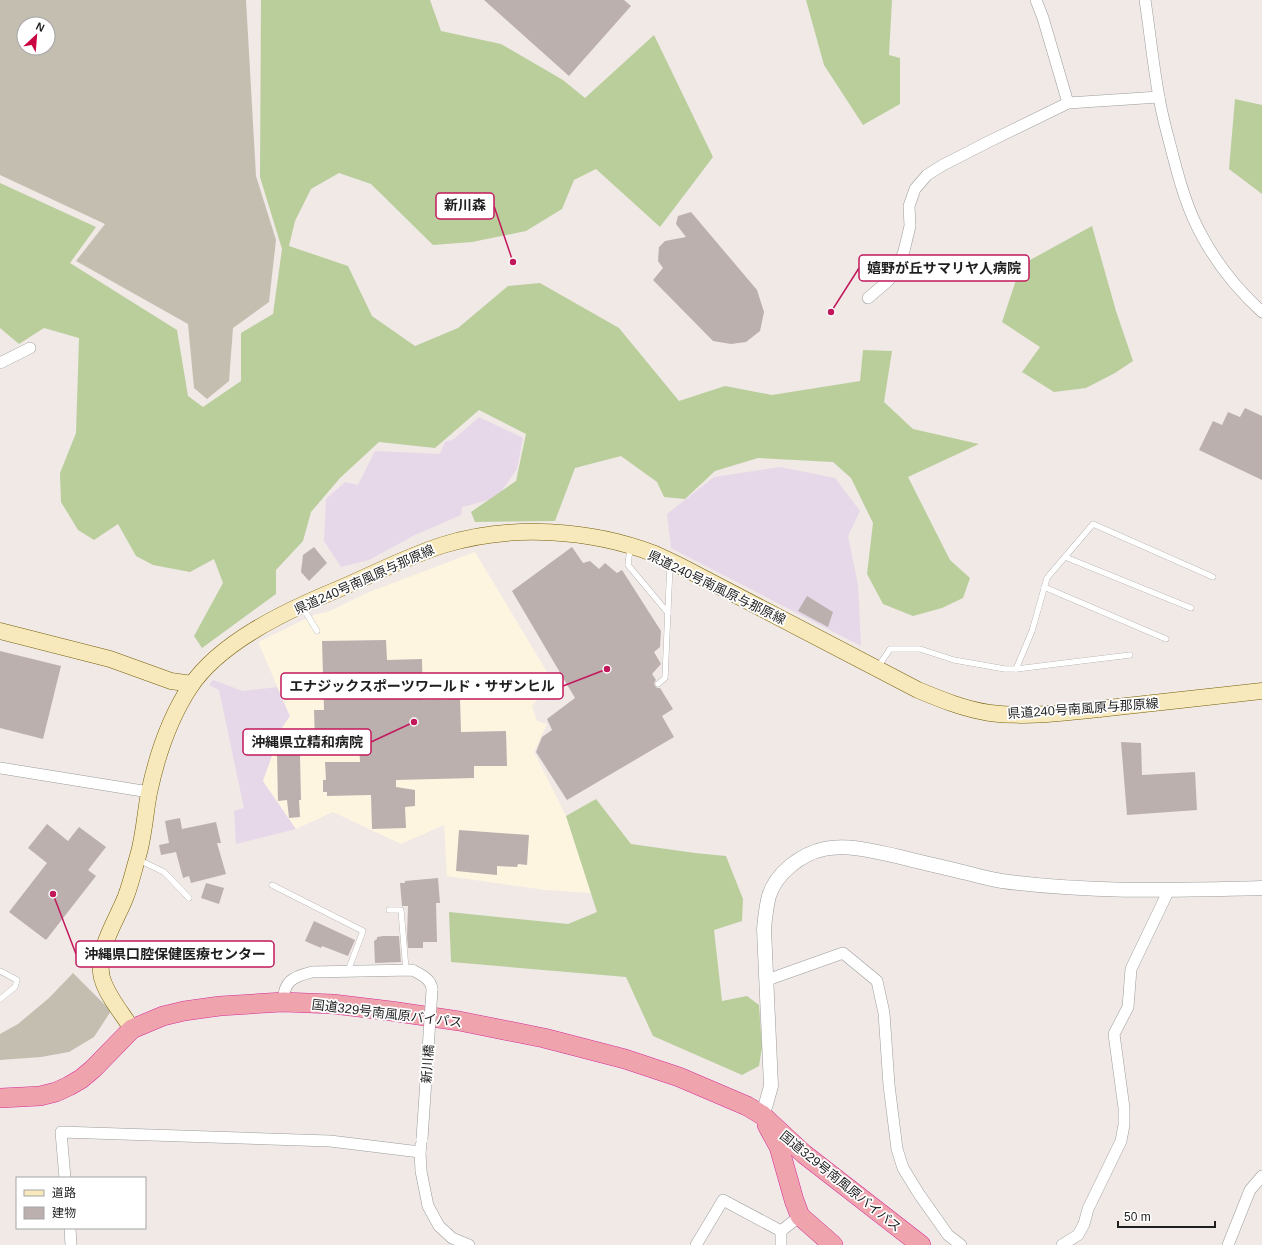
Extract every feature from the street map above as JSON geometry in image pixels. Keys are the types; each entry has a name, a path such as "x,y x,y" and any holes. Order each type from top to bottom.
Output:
{"highway":[{"name":"国道329号南風原バイパス","path":"0,1098 40,1096 56,1092 69,1086 81,1079 93,1069 132,1029 163,1016 184,1011 220,1006 283,1002 333,1004 458,1021 544,1038 624,1059 679,1077 747,1106 762,1115 804,1154 921,1245"},
{"name":"国道329号南風原バイパス","path":"762,1115 778,1147 800,1216 832,1245"}],"main road":[{"name":"県道240号南風原与那原線","path":"132,1029 111,998 104,984 100,965 105,944 127,895 137,859 149,792 162,743 178,707 192,684 210,663 245,636 302,606 395,563 443,545 489,535 542,532 582,536 631,546 655,554 712,581 918,690 950,704 972,710 1011,715 1094,709 1262,691"},
{"path":"0,631 110,659 171,682 192,684"}],"street":[{"path":"1036,0 1043,18 1068,103"},
{"path":"1145,0 1159,97 1179,178 1188,206 1201,236 1215,259 1251,302 1262,312"},
{"path":"868,298 888,281 896,268 904,251 910,226 910,206 915,189 927,175 990,141 1068,103 1159,97"},
{"path":"1,362 30,348"},
{"path":"0,768 149,792"},
{"path":"762,1115 771,1086 764,929 765,915 769,896 776,881 788,868 803,857 824,849 844,847 872,850 1001,881 1077,888 1167,890 1262,888"},
{"path":"1062,1245 1078,1235 1084,1224 1088,1208 1121,1141 1124,1125 1124,1108 1114,1034 1128,1008 1131,970 1166,896 1167,890"},
{"path":"767,980 843,953 877,980 884,1013 889,1085 897,1149 903,1168 919,1194 948,1235 961,1245"},
{"path":"283,1002 288,983 297,975 312,972 406,970"},
{"name":"新川橋","path":"406,970 412,970 425,977 432,987 420,1152 421,1171 428,1206 439,1226 452,1238 469,1245"},
{"path":"65,1177 61,1132 330,1141 420,1152"},
{"path":"1228,1245 1250,1190 1262,1176"},
{"path":"696,1245 722,1200 781,1231"},
{"path":"781,1231 800,1216"},
{"path":"70,1229 71,1245"},
{"path":"781,1231 781,1245"}],"lane":[{"path":"1016,669 1032,631 1047,578 1093,524 1213,576"},
{"path":"631,546 628,565 668,613"},
{"path":"1065,557 1191,608"},
{"path":"658,684 665,678 670,561"},
{"path":"1044,587 1166,639"},
{"path":"302,606 317,631"},
{"path":"877,669 890,648 920,650 954,660 1006,669 1130,655"},
{"path":"137,859 164,872 189,898"},
{"path":"272,886 363,932 348,971"},
{"path":"389,910 401,910 406,970"},
{"path":"0,971 17,980 15,987 0,999"}],"shaded area":[{"path":"0,0 246,0 256,176 276,240 269,302 233,328 229,381 207,399 194,388 188,324 76,261 105,224 0,175"},
{"path":"479,417 523,438 517,469 497,498 462,507 461,515 415,535 369,560 341,567 324,541 326,499 345,482 358,485 375,451 440,454 445,442 454,439"},
{"path":"780,467 835,478 860,511 848,536 858,585 861,646 671,548 667,514 714,477"},
{"path":"475,552 553,682 532,706 537,721 547,724 534,752 566,816 591,893 545,890 447,876 444,825 401,844 333,812 296,829 263,781 282,728 290,716 258,642 314,615 330,611 369,592"},
{"path":"213,680 243,691 277,687 290,716 282,728 263,781 296,829 236,844 234,811 244,808 219,690 209,685"},
{"path":"73,973 111,1011 94,1037 69,1052 41,1057 0,1060 0,1034 18,1024 49,998"}],"green space":[{"path":"261,0 430,0 441,31 501,44 563,80 585,98 654,35 713,157 660,227 596,169 574,180 562,209 526,231 472,242 433,245 371,184 339,173 311,189 295,221 289,246 348,266 372,316 415,346 458,328 508,286 540,283 619,328 679,401 725,386 772,395 860,381 863,350 892,351 884,402 913,429 979,444 908,477 950,560 970,578 963,598 942,608 913,616 883,604 867,574 873,523 851,478 833,462 758,458 715,471 685,499 664,497 657,482 621,456 575,468 555,521 475,522 471,512 516,481 526,434 479,410 435,448 379,442 340,478 311,512 303,541 276,570 276,594 202,648 194,636 223,583 214,559 190,572 153,565 136,556 118,524 94,540 78,530 61,502 60,473 76,433 79,338 44,328 19,344 0,328 0,183 96,227 70,263 177,330 188,396 203,407 241,381 241,333 273,314 282,249 260,177"},
{"path":"806,0 892,0 889,55 900,58 900,104 863,125 824,65"},
{"path":"1235,99 1262,105 1262,194 1229,169"},
{"path":"1092,226 1116,311 1133,361 1115,373 1086,388 1054,392 1022,372 1040,347 1002,322 1021,265"},
{"path":"596,799 631,844 726,856 743,899 742,921 714,930 722,1001 747,996 759,1005 762,1047 759,1066 742,1075 653,1036 626,977 451,962 449,912 568,924 597,912 566,816"}],"building":[{"path":"484,0 624,0 631,6 569,76"},
{"path":"691,212 757,290 764,312 760,331 746,342 731,344 713,341 653,280 663,268 658,261 659,247 665,241 686,237 676,224 678,216"},
{"path":"1245,408 1262,416 1262,480 1199,450 1213,421 1222,425 1228,412 1240,417"},
{"path":"314,547 327,563 309,581 301,572 303,555"},
{"path":"572,547 583,563 590,561 599,569 605,563 617,573 622,570 661,631 660,647 654,652 661,664 652,674 656,680 654,683 655,686 660,688 673,709 662,716 674,737 567,800 536,752 542,737 552,730 547,719 575,698 512,591"},
{"path":"807,596 833,612 828,627 798,611"},
{"path":"386,640 387,660 422,659 423,700 460,699 461,732 506,731 507,766 474,766 474,778 396,780 396,787 415,790 415,806 405,807 406,828 372,829 371,795 327,796 327,792 323,792 323,780 326,780 325,762 360,762 359,741 315,742 314,710 324,710 322,641"},
{"path":"0,651 61,666 43,739 0,728"},
{"path":"1121,742 1141,743 1142,775 1195,772 1197,810 1127,815"},
{"path":"277,755 300,755 300,817 289,818 287,800 278,801"},
{"path":"180,818 182,829 216,822 221,843 217,843 226,874 191,883 189,876 183,878 176,852 161,855 159,845 169,843 165,821"},
{"path":"47,824 68,841 79,827 106,847 88,870 96,876 46,940 9,912 47,863 28,848"},
{"path":"459,830 529,835 527,865 518,864 517,867 497,866 497,875 456,871"},
{"path":"438,878 440,903 436,903 437,942 423,942 423,948 408,948 408,906 402,906 400,883 405,883 405,881"},
{"path":"206,883 224,888 219,904 201,898"},
{"path":"314,921 355,940 348,956 322,946 321,948 305,941"},
{"path":"399,936 401,962 375,963 374,941 377,937"}],"place":[{"name":"新川森","path":"513,262"},
{"name":"嬉野が丘サマリヤ人病院","path":"831,312"},
{"name":"エナジックスポーツワールド・サザンヒル","path":"607,669"},
{"name":"沖縄県立精和病院","path":"414,722"},
{"name":"沖縄県口腔保健医療センター","path":"53,894"}]}
